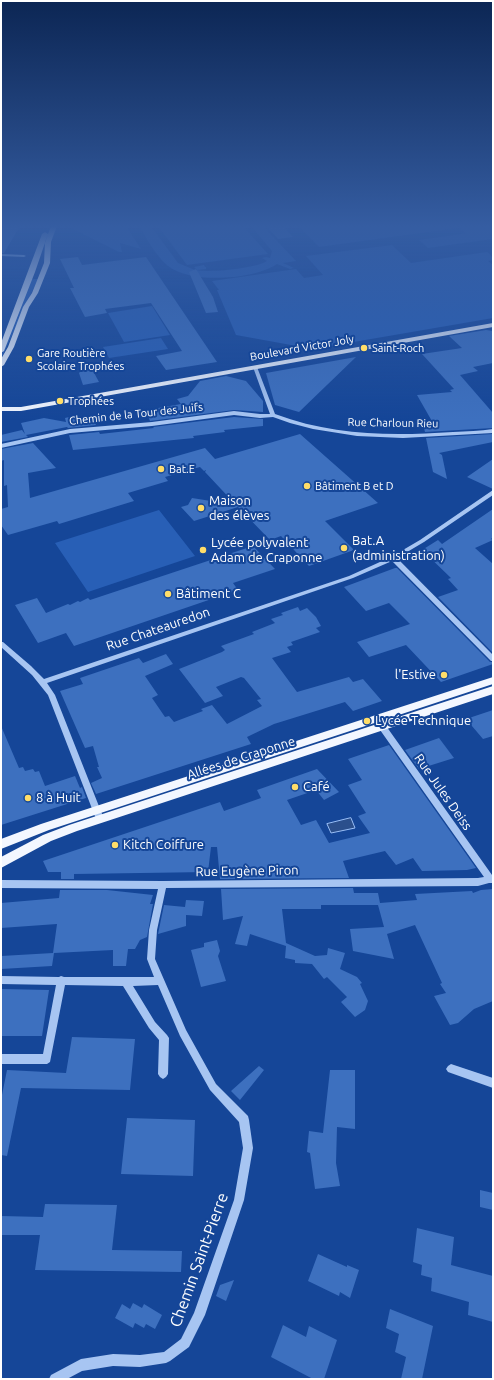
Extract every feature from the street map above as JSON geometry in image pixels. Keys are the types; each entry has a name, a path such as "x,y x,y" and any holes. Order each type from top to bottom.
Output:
{"main road":[{"path":"1,351 25,290"},
{"path":"1,365 11,347 26,307 36,290"},
{"name":"Boulevard Victor Joly","path":"1,409 21,409 492,326"},
{"name":"Boulevard Victor Joly","path":"1,415 23,413 95,399 114,392"},
{"name":"Allées de Craponne","path":"1,844 19,836 98,814 379,722 493,680"},
{"name":"Allées de Craponne","path":"379,722 493,690"},
{"name":"Allées de Craponne","path":"1,863 47,838 73,828 98,814"}],"street":[{"path":"255,367 273,415"},
{"name":"Chemin de la Tour des Juifs","path":"1,446 70,431 152,424 234,414 260,416 273,415"},
{"name":"Rue Charloun Rieu","path":"273,415 303,425 357,434 436,435 493,431"},
{"name":"Rue Chateauredon","path":"43,682 351,577 393,558 422,541 493,492"},
{"path":"393,558 493,659"},
{"path":"1,644 22,661 43,682 51,695 98,814"},
{"name":"Rue Jules Deiss","path":"379,722 492,879"},
{"name":"Rue Eugène Piron","path":"1,884 164,885 468,882 492,879"},
{"name":"Chemin Saint-Pierre","path":"55,1379 81,1365 113,1360 140,1361 166,1357 185,1343 199,1315 240,1200 248,1148 244,1120 214,1086 183,1033 151,959 153,930 164,885"},
{"path":"1,980 125,982 161,981"},
{"path":"1,1059 47,1059 61,980"},
{"path":"125,982 152,1025 164,1038 163,1074"},
{"path":"451,1070 493,1083"}],"shaded area":[{"path":"27,290 33,290 1,359"},
{"path":"217,290 493,290 493,318 313,349 236,335"},
{"path":"152,306 170,335 124,342 108,313"},
{"path":"161,338 168,349 109,358 103,347"},
{"path":"159,510 195,556 88,592 55,543"},
{"path":"351,818 355,828 331,833 327,824"}],"building":[{"path":"71,290 169,290 217,362 166,370 156,356 182,351 151,303 105,309 107,313 85,317"},
{"path":"197,290 209,290 213,297 218,312 206,313"},
{"path":"486,330 493,331 493,363 473,367 478,371 460,375 493,413 493,428 425,432 423,424 433,423 417,395 452,392 450,390 454,389 422,354 462,348 449,336"},
{"path":"356,357 299,412 275,405 266,373"},
{"path":"83,369 92,369 99,382 83,385 79,373"},
{"path":"226,376 246,381 263,401 263,412 234,410 150,421 147,414 150,414 147,410 181,404 177,399 188,396 200,381"},
{"path":"78,415 81,418 91,416 96,425 67,427 26,435 28,437 1,442 1,435 22,430 25,434 21,423 44,418 66,422 65,418"},
{"path":"234,417 263,419 263,426 224,430 225,432 193,436 194,438 73,450 69,435 99,432 100,434"},
{"path":"300,434 378,503 325,521 354,550 309,566 281,536 270,540 238,507 194,521 181,507 188,505 192,498 236,505 205,472 206,470 204,471 200,467 165,477 168,481 128,493 134,501 59,524 57,521 8,535 1,525 1,509 8,507 7,485 4,486 4,460 1,461 1,449 33,443 56,468 28,473 30,498 205,448 215,459"},
{"path":"493,434 493,442 439,453 442,455 447,479 433,472 426,438"},
{"path":"493,459 493,489 467,477"},
{"path":"493,509 493,537 491,539 493,540 475,548 493,564 493,653 438,597 458,590 448,579 451,578 422,550 438,540 442,544"},
{"name":"Bâtiment C","path":"253,546 275,569 233,583 238,590 74,646 66,633 38,643 15,605 37,598 46,613 68,604 70,605 78,601 80,602 88,598 90,600"},
{"path":"397,568 490,662 493,662 493,664 441,682 406,645 369,657 357,642 410,624 389,603 366,611 344,587"},
{"path":"298,607 300,611 307,608 316,617 321,626 316,628 320,632 291,642 293,645 287,647 291,652 272,658 297,692 349,677 353,682 363,679 382,701 353,711 345,702 274,724 247,737 251,744 96,794 91,783 102,778 97,767 99,767 93,746 85,748 60,691 83,684 80,678 139,658 143,663 166,654 173,664 145,676 158,695 152,698 165,717 169,716 174,722 203,711 201,709 212,705 227,724 262,706 257,700 261,699 244,678 241,677 216,687 223,696 205,703 179,669 222,652 225,650 221,646 254,634 252,632 275,623 271,619 283,615 281,613"},
{"path":"493,710 493,736 483,739 466,719"},
{"path":"1,726 19,768 23,767 25,771 33,769 35,772 39,771 45,786 75,776 80,788 82,787 86,798 1,825"},
{"path":"439,738 454,758 419,769 405,750"},
{"path":"389,745 476,868 467,870 422,871 413,858 396,865 385,851 343,861 349,878 220,879 217,847 211,847 208,872 74,874 74,879 61,879 61,872 48,872 43,861 220,802 224,811 261,798 257,790 317,769 339,792 324,800 316,790 287,800 301,825 316,820 329,843 370,833 358,816 366,813 348,785 362,780 348,759"},
{"path":"353,888 354,893 378,893 380,903 417,900 415,894 472,891 473,893 481,890 493,889 493,1001 474,1009 458,1023 450,1025 434,996 446,993 440,984 442,983 415,925 387,934 394,959 353,951 350,929 384,927 378,905 321,905 321,909 282,909 286,943 315,956 327,955 328,948 345,953 340,969 357,977 362,983 360,984 368,1001 365,1010 355,1017 341,1002 347,997 327,977 324,979 312,964 295,963 295,960 285,958 286,946 250,934 247,946 235,944 243,916 223,920 221,889"},
{"path":"60,890 107,890 153,895 150,904 153,904 147,937 140,940 135,949 128,949 126,966 113,966 113,950 54,953 52,966 1,969 1,956 53,953 57,924 1,928 1,903 59,898"},
{"path":"186,900 204,901 202,916 186,915 186,926 158,934 164,905 185,907"},
{"path":"217,940 220,951 218,956 226,981 201,987 191,950 204,947 204,943"},
{"path":"1,989 49,990 42,1036 1,1036"},
{"path":"72,1037 135,1039 130,1090 21,1088 7,1156 1,1155 1,1100 7,1070 66,1073"},
{"path":"259,1066 264,1070 240,1100 231,1091"},
{"path":"330,1070 355,1070 355,1129 337,1127 336,1163 340,1186 315,1189 310,1153 307,1152 309,1131 323,1133"},
{"path":"127,1118 195,1120 193,1176 121,1174"},
{"path":"480,1190 493,1193 493,1210 480,1207"},
{"path":"45,1204 117,1205 112,1250 182,1251 181,1272 35,1270 40,1235 1,1235 1,1216 43,1217"},
{"path":"417,1228 454,1237 451,1265 493,1276 493,1322 468,1315 469,1302 431,1291 432,1278 421,1275 422,1265 413,1262"},
{"path":"318,1254 347,1267 347,1265 359,1270 350,1298 340,1292 339,1296 308,1281"},
{"path":"234,1280 226,1301 216,1296 220,1285"},
{"path":"133,1303 142,1308 144,1304 162,1315 155,1329 146,1324 144,1328 135,1323 133,1328 115,1318 122,1304 130,1309"},
{"path":"390,1309 433,1326 422,1379 401,1379 406,1357 395,1352 399,1334 386,1328"},
{"path":"283,1325 306,1337 309,1326 337,1340 324,1379 313,1379 271,1357"}],"place":[{"name":"Saint-Roch","path":"364,348"},
{"name":"Gare Routière Scolaire Trophées","path":"29,359"},
{"name":"Trophées","path":"60,401"},
{"name":"Bat.E","path":"161,469"},
{"name":"Bâtiment B et D","path":"307,486"},
{"name":"Maison des élèves","path":"201,508"},
{"name":"Bat.A (administration)","path":"344,548"},
{"name":"Lycée polyvalent Adam de Craponne","path":"203,550"},
{"name":"Bâtiment C","path":"168,594"},
{"name":"l'Estive","path":"444,675"},
{"name":"Lycée Technique","path":"367,721"},
{"name":"Café","path":"295,787"},
{"name":"8 à Huit","path":"28,798"},
{"name":"Kitch Coiffure","path":"115,845"}]}
